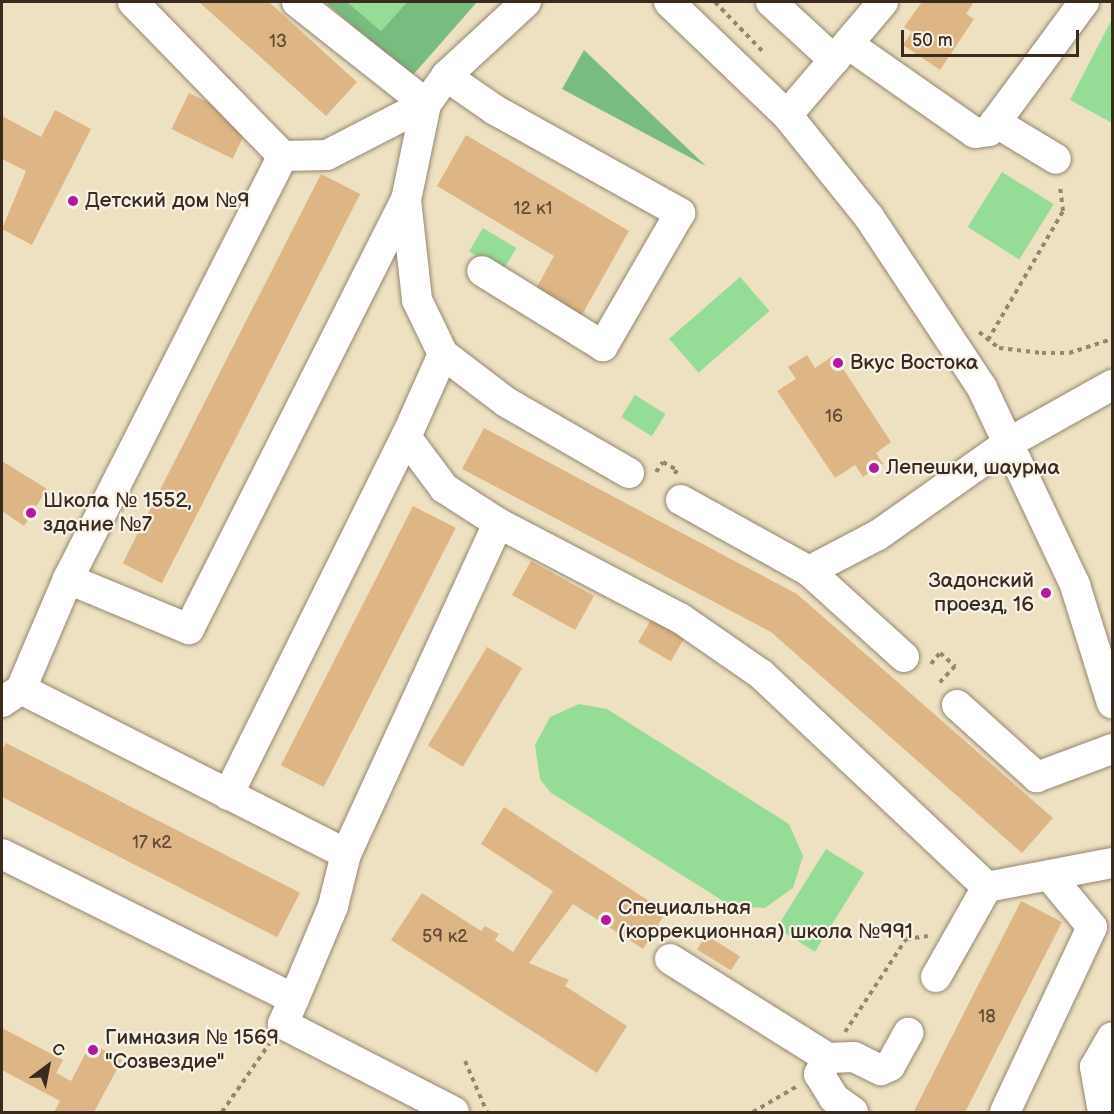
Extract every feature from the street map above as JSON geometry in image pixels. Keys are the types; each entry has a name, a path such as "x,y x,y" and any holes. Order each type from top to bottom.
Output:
{"street":[{"path":"133,2 283,156 327,155 426,104"},
{"path":"297,2 426,104"},
{"path":"68,579 189,629 406,200 426,104 446,76 526,2"},
{"path":"669,2 787,115 924,296 1010,442 1075,585 1113,703"},
{"path":"771,2 841,52 975,133 989,131 1083,2"},
{"path":"787,115 883,2"},
{"path":"446,76 495,110 680,213 603,346 482,271"},
{"path":"995,122 1056,159"},
{"path":"283,156 11,696 228,795 346,854"},
{"path":"406,200 417,300 443,354 506,402 629,473"},
{"path":"228,795 406,437 443,354"},
{"path":"809,571 878,535 1010,442 1113,385"},
{"path":"406,437 444,488 498,523 680,618 761,674 987,887"},
{"path":"681,500 809,571 904,657"},
{"path":"288,1011 333,906 346,854 498,523"},
{"path":"957,705 1037,777 1113,749"},
{"path":"2,854 288,1011 454,1113"},
{"path":"936,977 987,887 1113,863"},
{"path":"1005,1113 1092,927 1049,875"},
{"path":"670,959 823,1066 834,1098 853,1113"},
{"path":"823,1066 854,1057 881,1070 890,1066 908,1033"},
{"path":"1103,1113 1095,1067 1113,1037"}],"path":[{"path":"715,2 772,61"},
{"path":"988,340 1063,211 1056,159"},
{"path":"975,326 988,340 1015,351 1069,353 1113,339"},
{"path":"629,473 648,483 663,462 677,470 665,492 681,500"},
{"path":"904,657 922,673 940,653 955,666 936,686 957,705"},
{"path":"753,1113 823,1066 906,939 963,930"},
{"path":"222,1113 288,1011"},
{"path":"465,1060 487,1113"}],"green space":[{"path":"325,2 347,2 381,31 407,2 477,2 412,76"},
{"path":"347,2 407,2 381,31"},
{"path":"1112,19 1112,123 1070,100"},
{"path":"584,50 706,166 562,89"},
{"path":"1002,172 1054,204 1019,259 968,227"},
{"path":"483,228 516,248 503,271 469,251"},
{"path":"740,277 770,311 699,373 669,339"},
{"path":"635,395 666,414 652,436 621,417"},
{"path":"579,704 607,709 789,824 803,856 793,888 765,908 731,906 550,792 540,779 535,745 550,717"},
{"path":"826,849 864,873 815,952 777,928"}],"building":[{"path":"199,2 269,2 357,82 326,116"},
{"path":"922,2 974,2 966,14 974,19 940,70 903,45 912,32 904,27"},
{"path":"189,93 250,123 233,159 171,129"},
{"path":"55,110 91,129 32,245 2,229 26,171 2,159 2,116 41,137"},
{"path":"466,135 629,231 579,320 533,294 554,256 437,186"},
{"path":"321,174 360,194 162,583 123,563"},
{"path":"807,355 815,368 834,355 891,442 876,453 883,464 863,477 855,465 835,478 777,391 796,379 788,367"},
{"path":"484,428 797,594 1053,818 1022,853 771,632 462,469"},
{"path":"2,461 47,489 24,526 2,511"},
{"path":"413,506 456,528 324,787 281,765"},
{"path":"531,561 594,596 575,630 512,595"},
{"path":"652,618 685,637 671,661 638,642"},
{"path":"487,647 522,668 463,767 428,746"},
{"path":"6,743 300,893 277,937 2,797 2,751"},
{"path":"504,807 666,912 643,949 573,904 529,963 569,980 565,986 627,1026 597,1073 391,940 422,893 481,931 485,926 499,934 495,940 513,952 553,891 481,844"},
{"path":"1021,901 1062,922 965,1112 913,1112"},
{"path":"706,935 740,956 731,971 697,949"},
{"path":"2,1028 63,1060 56,1073 71,1081 91,1043 122,1060 94,1112 54,1112 60,1101 2,1070"}],"place":[{"name":"Детский дом №9","path":"73,201"},
{"name":"Вкус Востока","path":"838,363"},
{"name":"Лепешки, шаурма","path":"874,468"},
{"name":"Школа № 1552, здание №7","path":"31,513"},
{"name":"Задонский проезд, 16","path":"1046,593"},
{"name":"Специальная (коррекционная) школа №991","path":"606,920"},
{"name":"Гимназия № 1569 \"Созвездие\"","path":"93,1050"}]}
